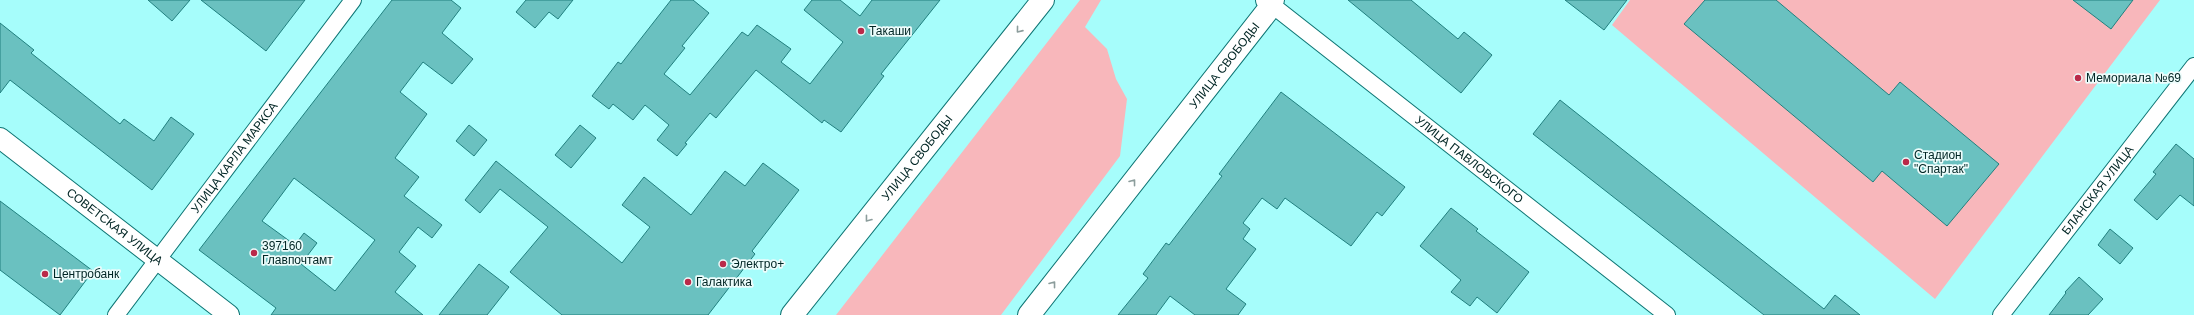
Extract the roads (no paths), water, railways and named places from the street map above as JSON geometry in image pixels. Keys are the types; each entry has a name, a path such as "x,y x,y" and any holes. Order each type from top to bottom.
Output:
{"main road":[{"name":"УЛИЦА СВОБОДЫ","path":"792,315 1043,0"},
{"name":"УЛИЦА СВОБОДЫ","path":"1029,315 1272,2"}],"street":[{"name":"УЛИЦА КАРЛА МАРКСА","path":"116,315 353,0"},
{"name":"УЛИЦА ПАВЛОВСКОГО","path":"1272,2 1667,315"},
{"name":"БЛАНСКАЯ УЛИЦА","path":"2001,315 2194,66"},
{"name":"СОВЕТСКАЯ УЛИЦА","path":"0,138 229,315"}],"place":[{"name":"Такаши","path":"861,31"},
{"name":"Мемориала №69","path":"2078,78"},
{"name":"Стадион \"Спартак\"","path":"1906,162"},
{"name":"397160 Главпочтамт","path":"254,253"},
{"name":"Электро+","path":"723,264"},
{"name":"Центробанк","path":"45,274"},
{"name":"Галактика","path":"688,282"}]}
